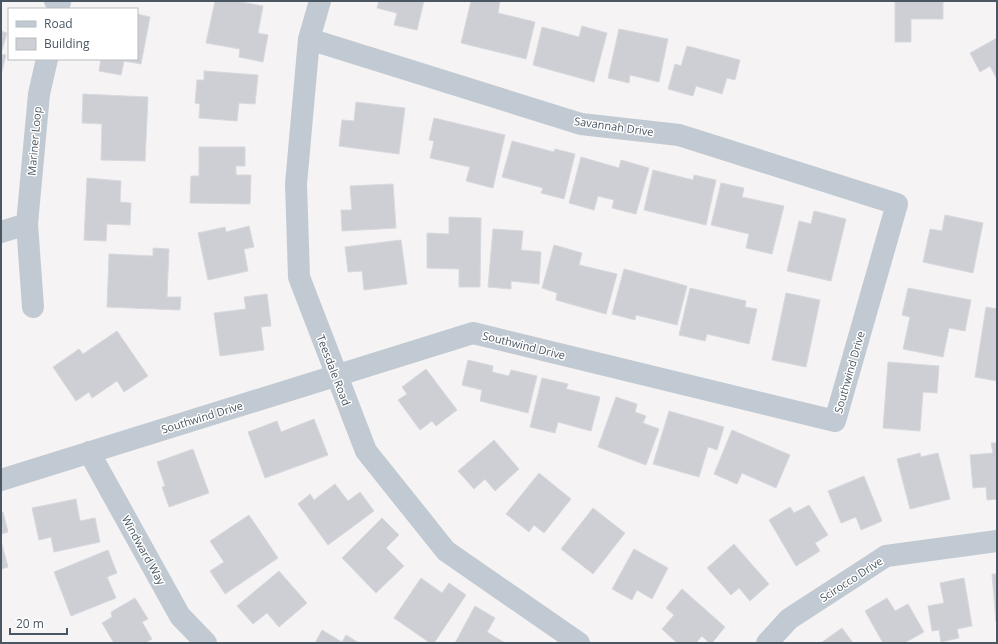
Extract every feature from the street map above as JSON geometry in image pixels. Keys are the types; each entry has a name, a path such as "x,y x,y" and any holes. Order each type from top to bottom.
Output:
{"street":[{"path":"55,1 60,2 58,8"},
{"name":"Teesdale Road","path":"320,1 309,39 296,184 299,277 366,451 446,551 579,643"},
{"name":"Savannah Drive","path":"309,39 581,124 679,135 897,204"},
{"name":"Mariner Loop","path":"33,307 27,224 39,94 46,60"},
{"name":"Southwind Drive","path":"1,480 473,333 836,421 897,204"},
{"path":"1,232 27,224"},
{"name":"Windward Way","path":"89,452 180,616 206,643"},
{"name":"Scirocco Drive","path":"767,643 789,619 886,556 997,541"}],"building":[{"path":"215,1 236,1 263,6 258,33 268,35 263,62 239,57 240,49 206,43"},
{"path":"379,1 424,1 417,30 394,25 397,13 377,8"},
{"path":"471,1 500,1 498,13 535,22 526,59 461,43"},
{"path":"895,1 943,1 943,19 911,19 911,42 895,42"},
{"path":"138,14 150,17 141,64 124,61 121,75 99,71 101,60 138,60"},
{"path":"582,26 607,33 594,82 533,65 542,27 579,37"},
{"path":"619,29 668,39 659,82 630,75 629,83 608,78"},
{"path":"1,31 7,33 1,54"},
{"path":"997,38 997,79 990,66 980,72 970,53"},
{"path":"687,46 740,60 735,80 727,78 722,94 696,86 693,96 668,89 675,64 681,66"},
{"path":"1,54 6,55 1,75"},
{"path":"204,71 258,75 255,104 239,103 237,121 199,118 200,104 195,103 197,80 204,80"},
{"path":"83,94 148,97 145,161 101,160 102,124 82,123"},
{"path":"356,102 405,108 399,154 339,146 342,120 354,121"},
{"path":"434,118 505,135 493,188 466,181 470,167 430,158 434,141 429,140"},
{"path":"512,141 554,152 555,149 575,154 564,199 541,193 543,188 502,177"},
{"path":"199,147 245,147 245,166 236,166 236,175 251,175 250,204 190,203 191,176 199,176"},
{"path":"581,157 619,168 621,160 649,168 636,214 612,208 614,200 598,196 594,210 569,203"},
{"path":"653,170 693,180 694,175 716,180 706,225 644,210"},
{"path":"87,178 121,181 120,202 131,203 130,225 107,224 106,241 84,240"},
{"path":"721,183 744,188 742,197 784,206 772,254 746,248 749,234 711,225"},
{"path":"393,184 396,228 342,231 341,210 352,210 350,186"},
{"path":"814,211 846,219 831,281 787,271 799,221 811,224"},
{"path":"945,215 983,223 973,273 923,262 930,229 942,231"},
{"path":"449,217 481,218 480,287 459,287 459,269 427,268 427,233 449,234"},
{"path":"249,226 254,247 244,249 248,271 208,280 198,233 225,227 226,232"},
{"path":"493,229 523,231 521,250 541,252 539,284 511,281 511,289 488,287"},
{"path":"401,240 407,284 364,290 362,271 348,272 345,247"},
{"path":"554,245 582,253 579,265 617,274 606,314 556,300 557,293 542,288"},
{"path":"153,248 169,249 167,297 181,297 180,310 107,307 109,254 153,256"},
{"path":"624,269 687,286 677,325 636,315 635,320 612,314"},
{"path":"690,288 746,301 745,307 757,309 749,344 707,334 705,341 679,335"},
{"path":"908,288 971,300 965,331 949,328 943,357 903,349 910,317 902,315"},
{"path":"786,293 820,300 806,367 772,360"},
{"path":"267,294 271,326 261,327 264,350 220,356 214,313 246,309 244,297"},
{"path":"986,307 997,309 997,381 975,377"},
{"path":"117,331 148,376 124,392 117,381 92,398 89,392 76,401 53,367 79,349 83,354"},
{"path":"468,360 493,366 492,372 509,376 511,370 537,376 528,413 480,401 482,390 462,385"},
{"path":"888,362 939,366 937,393 923,392 920,431 883,428"},
{"path":"426,369 457,410 436,426 432,421 420,430 398,400 407,394 402,387"},
{"path":"542,378 568,384 566,389 600,397 591,431 558,422 555,433 530,427"},
{"path":"616,397 637,404 635,412 646,416 643,423 659,429 646,465 598,447"},
{"path":"669,411 724,427 717,450 708,447 699,477 653,464"},
{"path":"314,419 328,455 265,478 248,432 277,421 281,432"},
{"path":"732,430 790,455 776,488 742,473 737,484 714,474"},
{"path":"494,440 519,469 495,491 485,479 474,489 458,471"},
{"path":"991,443 997,443 997,499 987,500 986,487 973,488 970,455 993,453"},
{"path":"193,449 209,493 169,507 162,487 165,486 157,462"},
{"path":"920,453 921,457 938,453 950,499 910,509 897,459"},
{"path":"539,473 571,499 544,533 534,525 529,532 506,514"},
{"path":"864,476 882,521 861,530 856,517 841,523 828,491"},
{"path":"335,484 348,501 360,492 374,511 328,545 298,504 310,494 314,500"},
{"path":"76,499 80,521 95,518 100,542 54,552 51,537 39,540 32,508"},
{"path":"809,505 828,535 815,543 820,551 796,566 769,520 790,507 794,513"},
{"path":"593,508 625,533 593,574 561,549"},
{"path":"3,512 8,532 1,534 1,513"},
{"path":"249,515 278,558 225,594 210,571 224,562 210,541"},
{"path":"382,518 399,535 386,548 404,566 376,593 342,558"},
{"path":"1,541 8,567 1,569"},
{"path":"734,544 769,584 750,601 739,588 731,595 707,568"},
{"path":"634,549 668,568 652,599 637,590 632,600 612,589"},
{"path":"108,550 117,573 107,577 116,598 71,616 54,572"},
{"path":"279,571 307,603 279,627 267,613 253,624 237,606"},
{"path":"992,574 997,574 997,622 996,622"},
{"path":"421,578 442,593 449,583 466,595 434,643 430,643 394,618"},
{"path":"964,578 972,626 957,629 959,638 941,642 939,630 932,631 928,606 944,603 940,583"},
{"path":"682,589 725,627 712,643 709,643 702,636 696,643 677,643 662,629 674,615 666,608"},
{"path":"135,598 148,619 142,622 152,639 145,643 114,643 102,623 112,617 111,612"},
{"path":"887,598 895,611 908,604 924,632 904,643 883,643 865,611"},
{"path":"475,606 495,618 487,632 505,643 455,643"},
{"path":"842,628 853,643 821,643"},
{"path":"322,630 342,642 346,635 359,643 315,643"}]}
